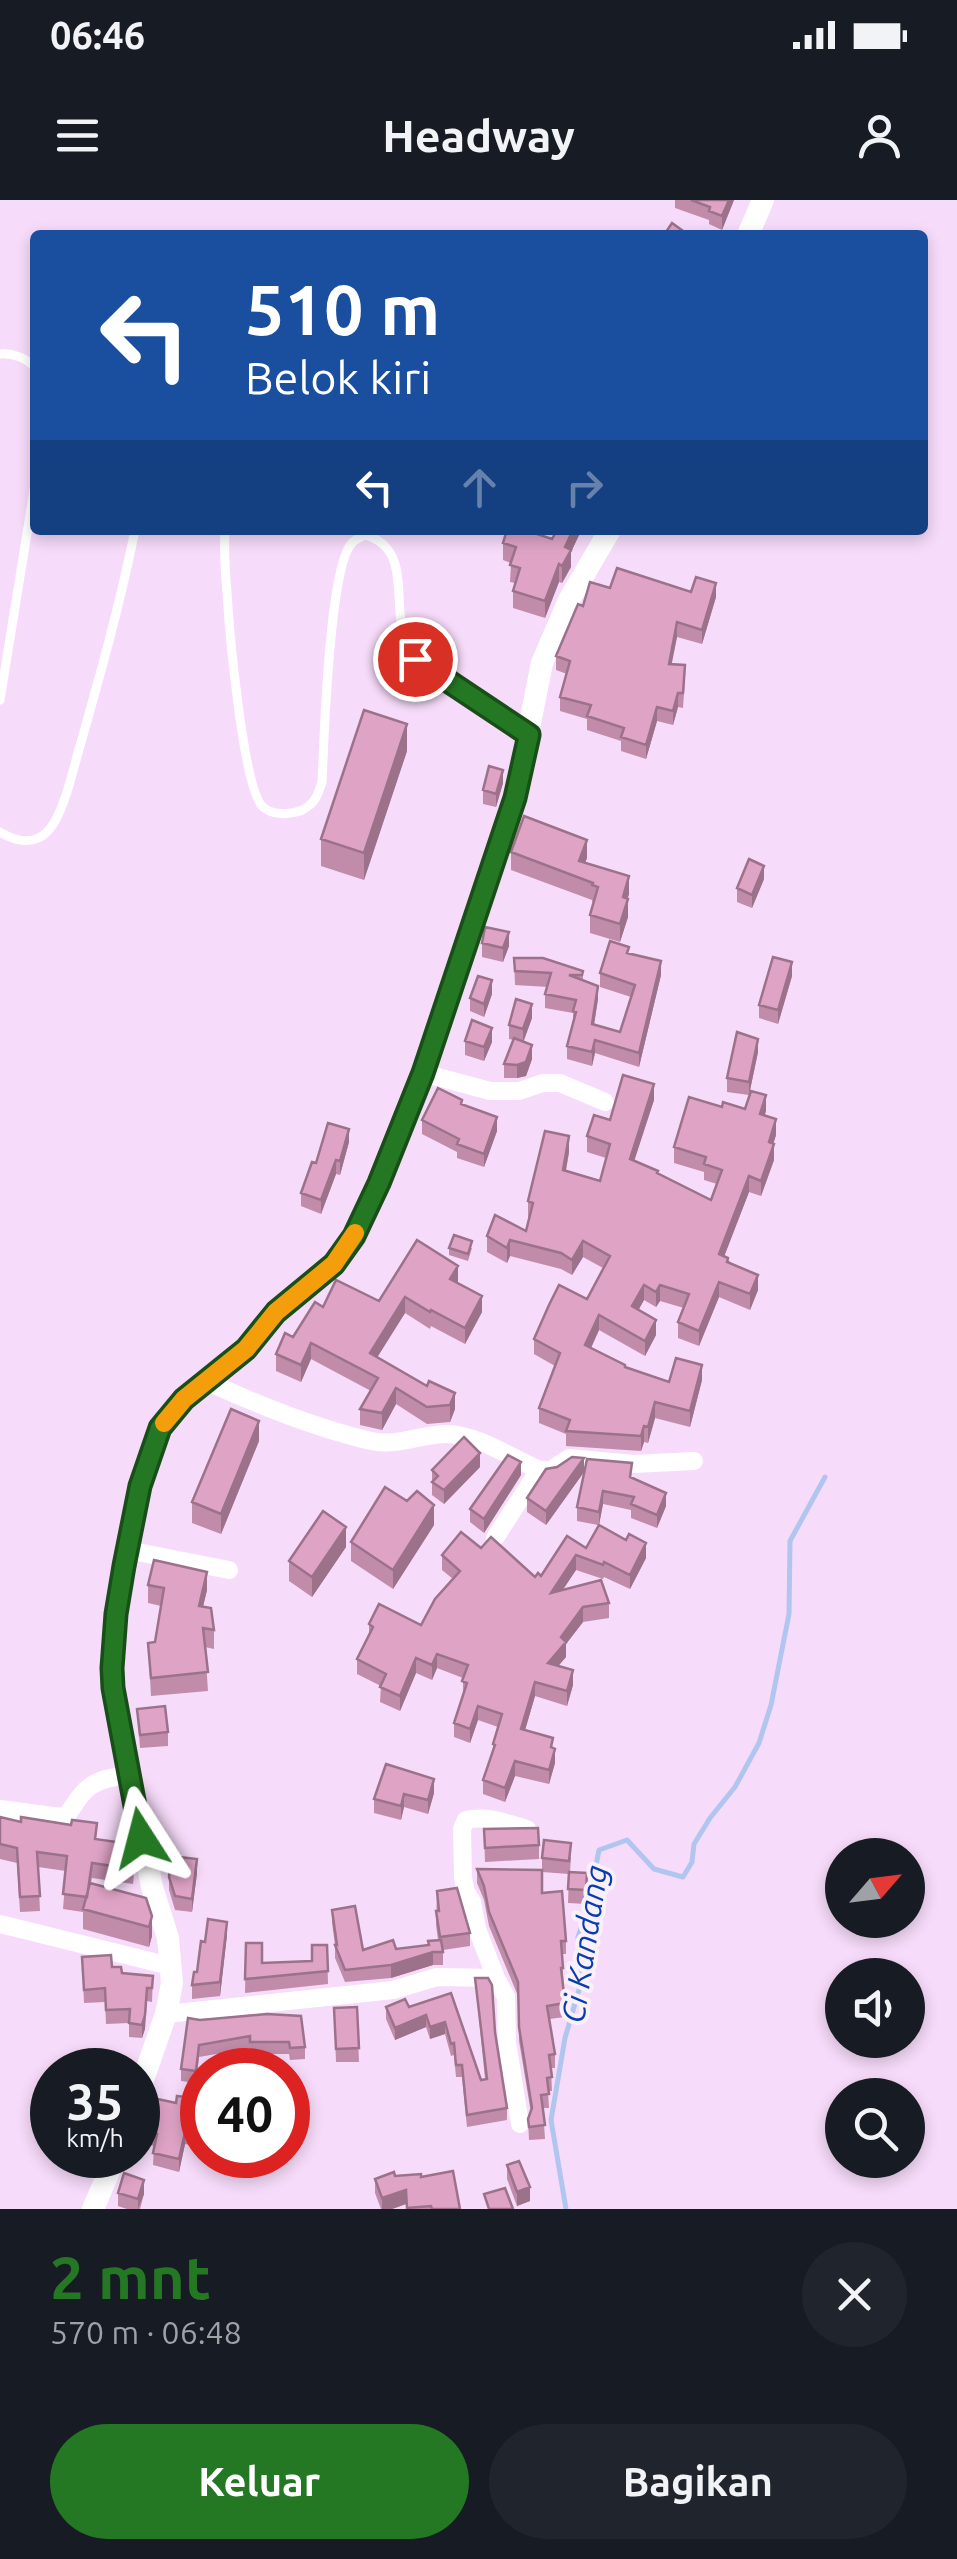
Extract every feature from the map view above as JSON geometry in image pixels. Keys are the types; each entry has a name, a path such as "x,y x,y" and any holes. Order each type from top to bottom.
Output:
{"street":[{"path":"750,230 762,200"},
{"path":"154,2048 172,1983 168,1938 152,1887 112,1668 116,1614 140,1486 160,1428 184,1399 246,1349 276,1312 334,1264 354,1236 423,1073 515,798 542,663 570,600 607,535"},
{"path":"423,1073 490,1091 520,1092 542,1083 560,1083 605,1102"},
{"path":"206,1381 282,1412 374,1442 465,1435 538,1470 551,1470 569,1458 634,1464 694,1460"},
{"path":"495,1538 538,1470"},
{"path":"128,1550 229,1570"},
{"path":"0,1810 66,1816 94,1784 131,1775"},
{"path":"520,2124 507,2042 506,1997 466,1892 462,1829 466,1820 474,1818 527,1828"},
{"path":"0,1924 170,1966"},
{"path":"166,2014 393,1990 437,1977 496,1978"},
{"path":"92,2209 106,2178"}],"lane":[{"path":"0,354 30,361"},
{"path":"0,700 30,515"},
{"path":"0,832 21,842 38,839 51,829 101,673 134,535"},
{"path":"225,535 228,611 245,756 256,797 270,812 294,813 308,807 318,796 342,563 351,543 365,535 380,539 392,554 401,622 406,644 415,659 529,735"}],"building":[{"path":"691,200 729,200 722,216"},
{"path":"505,535 552,539 554,535 571,535 565,547 571,550 562,566 559,564 545,601 513,591 520,568 510,565 516,547 503,543"},
{"path":"617,568 691,592 696,577 716,583 702,630 677,622 669,664 685,665 683,693 678,693 673,711 657,707 646,745 621,737 624,728 587,716 591,705 560,697 570,661 556,656 578,604 583,606 590,582 610,588"},
{"path":"364,710 407,724 364,853 321,839"},
{"path":"489,766 503,770 496,794 483,790"},
{"path":"524,816 587,840 579,861 629,876 623,897 628,899 620,924 590,915 598,887 593,883 511,852"},
{"path":"749,859 764,866 752,895 737,888"},
{"path":"485,927 509,932 503,948 482,943"},
{"path":"610,941 629,947 627,953 661,961 639,1053 595,1040 592,1052 567,1046 576,1000 545,994 551,973 515,971 514,958 543,958 583,971 582,975 569,975 598,986 592,1024 620,1032 635,985 600,973"},
{"path":"773,957 792,962 778,1010 759,1005"},
{"path":"478,976 492,980 484,1004 470,998"},
{"path":"516,999 532,1004 523,1029 509,1025"},
{"path":"472,1020 492,1028 484,1047 465,1041"},
{"path":"737,1032 758,1039 749,1082 727,1078"},
{"path":"514,1038 532,1045 526,1062 504,1064"},
{"path":"623,1075 654,1084 630,1159 711,1200 722,1170 704,1164 706,1157 674,1147 689,1097 745,1109 751,1091 766,1095 760,1114 776,1119 769,1142 774,1144 761,1181 749,1176 719,1254 728,1258 727,1262 758,1275 750,1294 719,1282 699,1331 678,1322 689,1294 660,1285 656,1292 644,1285 632,1306 656,1320 645,1341 599,1315 585,1345 625,1367 669,1382 676,1358 702,1365 690,1411 655,1402 648,1427 644,1426 641,1436 566,1431 570,1420 539,1408 560,1353 534,1339 549,1305 559,1285 587,1299 610,1256 583,1241 572,1260 561,1253 510,1240 507,1248 487,1236 495,1215 526,1231 533,1203 528,1201 545,1131 569,1136 563,1170 600,1181 610,1144 587,1136 594,1115 610,1120"},
{"path":"438,1088 462,1100 461,1104 497,1117 484,1154 457,1144 459,1139 422,1120"},
{"path":"328,1123 349,1129 340,1161 336,1160 321,1200 301,1193 312,1162 316,1163"},
{"path":"454,1235 472,1241 468,1254 449,1248"},
{"path":"417,1240 458,1266 450,1279 482,1296 465,1328 405,1297 370,1353 427,1386 429,1381 455,1393 450,1405 427,1407 396,1388 382,1413 360,1409 378,1378 311,1343 301,1365 276,1354 285,1333 293,1337 315,1302 323,1307 336,1280 379,1301"},
{"path":"231,1409 259,1421 221,1514 192,1502"},
{"path":"464,1437 480,1453 444,1490 432,1482 438,1476 432,1470"},
{"path":"508,1455 521,1462 484,1519 470,1509"},
{"path":"572,1457 584,1458 546,1511 527,1498 546,1469"},
{"path":"587,1459 632,1463 630,1477 666,1493 657,1515 631,1504 634,1497 603,1491 599,1512 577,1507"},
{"path":"385,1487 407,1501 417,1491 434,1505 393,1570 351,1542"},
{"path":"323,1511 346,1527 312,1577 289,1561"},
{"path":"599,1525 626,1540 629,1534 646,1543 630,1575 604,1562 603,1565 576,1555 551,1593 601,1580 609,1603 583,1607 561,1637 566,1642 548,1663 573,1670 567,1691 535,1682 521,1729 553,1738 551,1747 555,1749 549,1770 515,1761 505,1788 483,1780 502,1714 478,1706 470,1729 454,1723 467,1683 462,1681 468,1665 437,1654 432,1665 416,1658 400,1696 380,1687 386,1674 357,1659 373,1627 369,1624 379,1604 421,1625 435,1599 460,1571 442,1555 461,1532 481,1548 491,1537 535,1577 538,1573 541,1576 567,1536 586,1548"},
{"path":"154,1560 207,1572 199,1606 211,1608 214,1630 203,1628 208,1672 151,1678 148,1643 155,1642 164,1588 148,1585"},
{"path":"165,1706 168,1732 140,1735 137,1709"},
{"path":"386,1764 434,1779 428,1800 404,1794 401,1806 374,1799"},
{"path":"0,1817 21,1822 21,1817 71,1825 72,1820 97,1823 95,1839 131,1844 133,1869 92,1863 87,1897 63,1894 67,1856 37,1852 40,1896 20,1897 17,1848 0,1844"},
{"path":"538,1828 539,1845 485,1848 484,1829"},
{"path":"544,1840 571,1843 569,1861 542,1858"},
{"path":"171,1856 197,1859 192,1899 175,1896 169,1877"},
{"path":"477,1869 542,1870 542,1893 562,1891 566,1941 561,1941 561,1968 565,2003 547,2006 555,2054 549,2055 549,2094 541,2095 545,2125 529,2127 532,2108 519,2027 518,1982 489,1912"},
{"path":"569,1872 587,1873 586,1890 568,1889"},
{"path":"90,1883 146,1898 152,1916 149,1927 83,1909"},
{"path":"457,1888 470,1933 440,1937 437,1891"},
{"path":"355,1906 363,1950 393,1940 396,1949 441,1940 443,1952 391,1965 345,1970 335,1945 332,1910"},
{"path":"208,1919 227,1922 220,1982 192,1985 201,1941 205,1942"},
{"path":"246,1943 262,1943 262,1963 312,1961 312,1945 327,1945 328,1971 245,1979"},
{"path":"111,1955 112,1967 121,1967 122,1973 153,1976 152,1988 147,1988 142,2025 129,2023 130,2009 106,2010 105,1988 84,1990 82,1957"},
{"path":"475,1978 488,1978 492,1985 507,2108 467,2115 462,2065 456,2065 454,2043 451,2044 445,2022 430,2027 426,2015 395,2028 386,2007 405,1999 409,2007 451,1993 481,2080 487,2079"},
{"path":"357,2007 359,2048 336,2049 334,2008"},
{"path":"267,2014 301,2016 305,2047 290,2048 289,2042 250,2042 250,2036 184,2048 188,2018"},
{"path":"180,2096 179,2159 160,2155 160,2100 176,2103"},
{"path":"519,2161 530,2187 517,2192 507,2165"},
{"path":"453,2171 460,2209 407,2208 406,2190 382,2198 375,2179 394,2172 395,2176 421,2177"},
{"path":"122,2178 144,2180 138,2199 118,2193"},
{"path":"505,2188 513,2209 489,2209 484,2194"}],"waterway":[{"name":"Ci Kandang","path":"566,2209 551,2120 565,2038 581,1983 578,1937 599,1850 627,1840 654,1869 683,1877 692,1862 694,1844 735,1787 759,1743 771,1705 789,1614 790,1541 825,1477"}],"slow traffic":[{"path":"164,1423 184,1399 246,1349 276,1312 334,1264 355,1233"}],"route":[{"path":"141,1838 112,1668 116,1614 140,1486 160,1428 184,1399 246,1349 276,1312 334,1264 354,1236 423,1073 515,798 529,735 415,659"}]}
